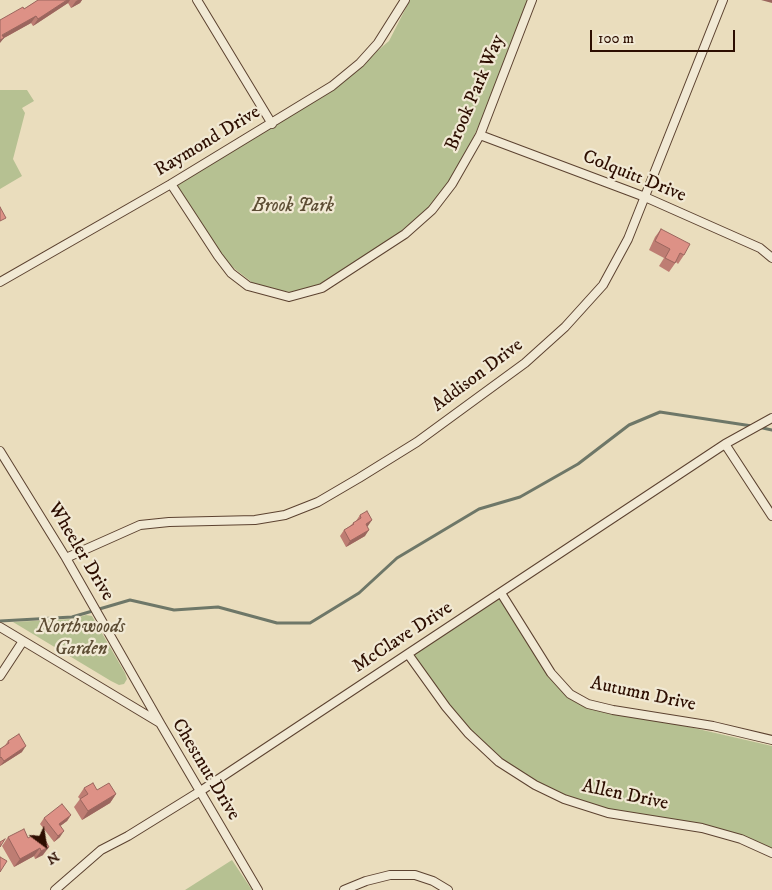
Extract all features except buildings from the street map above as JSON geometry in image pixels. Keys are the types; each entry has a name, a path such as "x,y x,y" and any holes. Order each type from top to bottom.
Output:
{"street":[{"path":"197,0 272,124"},
{"name":"Raymond Drive","path":"0,282 272,124 332,86 360,64 378,43 405,0"},
{"name":"Brook Park Way","path":"170,184 231,273 248,286 289,297 322,288 406,234 432,210 452,184 480,135 532,0"},
{"name":"Addison Drive","path":"66,558 140,525 169,522 256,520 285,515 318,502 416,442 525,363 565,327 603,285 628,239 723,0"},
{"name":"Colquitt Drive","path":"480,135 645,197 760,248 772,258"},
{"name":"McClave Drive","path":"55,890 101,850 128,836 199,792 726,444 772,418"},
{"path":"726,444 772,516"},
{"name":"Wheeler Drive","path":"0,451 66,558 160,723"},
{"name":"Autumn Drive","path":"501,593 551,673 570,694 588,704 714,726 772,740"},
{"name":"Chestnut Drive","path":"0,627 160,723 258,890"},
{"path":"0,676 23,641"},
{"name":"Allen Drive","path":"408,654 446,707 468,733 499,762 535,785 564,799 608,813 702,828 741,839 772,853"},
{"path":"344,890 366,881 390,875 416,875 433,881 448,890"}],"green space":[{"name":"Brook Park","path":"410,0 531,0 497,86 449,190 406,234 309,293 262,290 222,259 170,181 323,97 389,41"},
{"path":"0,90 27,90 34,101 22,108 25,113 13,159 22,176 0,189"},
{"path":"498,595 555,679 585,703 772,746 772,854 706,827 616,815 558,798 506,766 462,727 405,654"},
{"name":"Northwoods Garden","path":"86,615 92,616 125,673 127,679 124,684 119,685 111,681 13,622 72,619"},
{"path":"232,860 252,890 185,890"}],"waterway":[{"path":"0,621 72,617 130,600 174,610 218,607 277,623 310,623 359,593 397,558 479,509 520,497 578,464 629,425 660,412 752,426"},
{"path":"758,427 772,430"}]}
